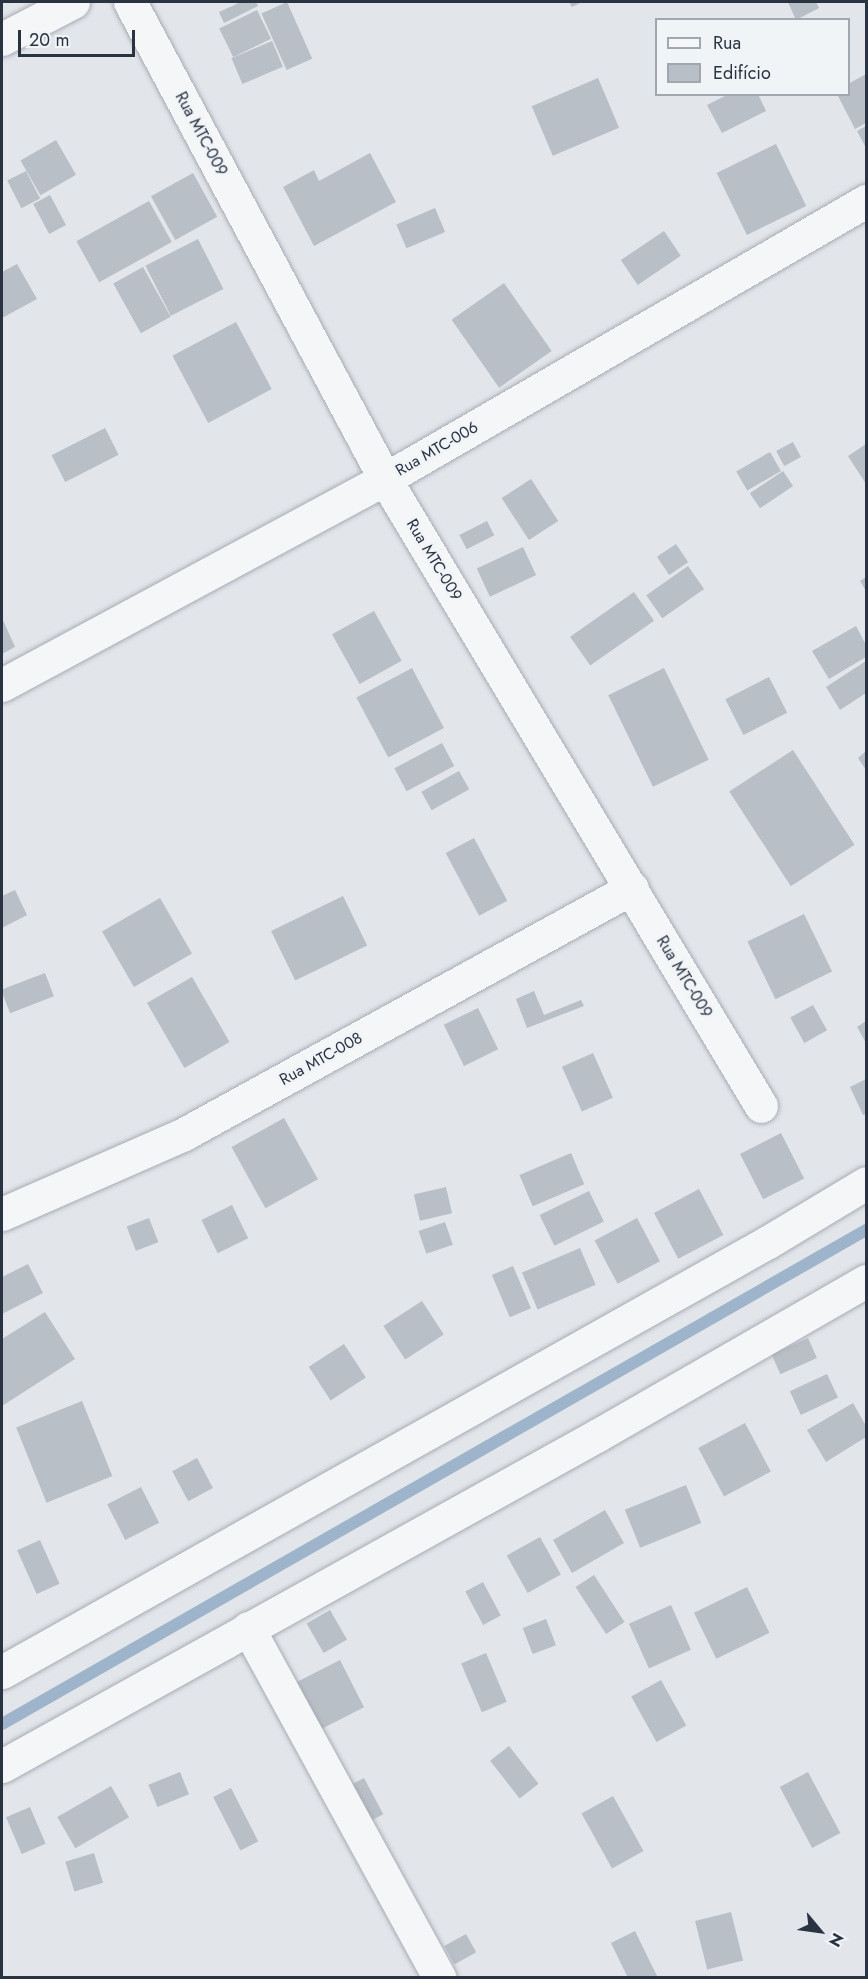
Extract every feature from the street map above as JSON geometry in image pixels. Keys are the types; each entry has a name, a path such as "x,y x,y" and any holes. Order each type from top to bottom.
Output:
{"street":[{"path":"2,39 73,2"},
{"name":"Rua MTC-009","path":"130,2 385,479 761,1106"},
{"name":"Rua MTC-006","path":"2,686 385,479 867,201"},
{"name":"Rua MTC-008","path":"2,1214 184,1134 632,888"},
{"path":"2,1672 768,1242 867,1183"},
{"path":"2,1766 598,1435 867,1281"},
{"path":"248,1628 441,1977"}],"building":[{"path":"241,2 256,2 258,6 224,23 219,12"},
{"path":"287,2 312,59 287,70 261,13"},
{"path":"569,2 582,2 572,7"},
{"path":"788,2 816,2 819,8 800,18 795,18"},
{"path":"257,10 271,39 233,57 219,28"},
{"path":"272,41 283,67 242,84 231,58"},
{"path":"866,74 866,123 855,129 838,96 850,96 850,83"},
{"path":"598,78 619,128 553,156 532,106"},
{"path":"725,96 759,96 766,111 722,133 707,105"},
{"path":"866,126 866,148 857,131"},
{"path":"56,140 76,175 40,195 20,160"},
{"path":"776,144 806,206 747,235 717,173"},
{"path":"370,153 396,202 314,246 283,187 314,170 319,181"},
{"path":"26,171 40,199 21,208 7,181"},
{"path":"193,173 217,217 175,240 151,196"},
{"path":"50,195 66,225 49,234 33,204"},
{"path":"149,201 172,242 99,282 76,241"},
{"path":"435,208 445,232 406,248 396,224"},
{"path":"664,231 681,256 638,285 621,260"},
{"path":"198,239 223,289 171,316 145,266"},
{"path":"17,264 37,299 2,318 2,272"},
{"path":"143,267 171,317 141,333 113,283"},
{"path":"504,283 552,351 499,388 452,320"},
{"path":"236,322 272,389 208,423 172,356"},
{"path":"105,428 119,455 65,482 52,455"},
{"path":"793,442 801,457 784,466 776,451"},
{"path":"866,444 866,484 848,456"},
{"path":"770,452 781,471 747,491 736,471"},
{"path":"783,471 793,486 760,508 750,493"},
{"path":"531,479 558,521 529,540 502,498"},
{"path":"487,521 494,535 467,549 459,535"},
{"path":"676,544 688,562 669,575 657,557"},
{"path":"523,547 536,575 490,597 477,569"},
{"path":"688,566 704,589 662,618 646,595"},
{"path":"866,577 866,591 860,581"},
{"path":"634,592 654,621 590,665 570,637"},
{"path":"374,611 402,661 360,684 332,634"},
{"path":"2,618 15,647 2,654"},
{"path":"856,626 866,645 866,657 829,679 812,651"},
{"path":"866,661 866,693 840,710 826,687"},
{"path":"412,668 444,728 388,758 356,698"},
{"path":"664,668 709,760 653,787 608,695"},
{"path":"769,677 787,713 744,735 725,699"},
{"path":"442,743 454,766 407,791 394,768"},
{"path":"793,750 855,845 791,886 729,791"},
{"path":"866,751 866,770 858,758"},
{"path":"459,771 469,789 432,810 421,792"},
{"path":"474,838 507,901 479,916 446,853"},
{"path":"15,890 27,915 2,928 2,896"},
{"path":"343,896 367,945 295,981 271,931"},
{"path":"160,898 192,953 134,987 102,932"},
{"path":"804,914 832,972 775,999 747,942"},
{"path":"45,973 54,996 10,1013 2,990"},
{"path":"192,977 230,1042 184,1068 147,1003"},
{"path":"534,991 544,1015 581,1000 584,1006 527,1028 516,999"},
{"path":"813,1005 827,1030 804,1043 790,1018"},
{"path":"478,1008 498,1049 464,1066 444,1025"},
{"path":"866,1021 866,1043 857,1027"},
{"path":"593,1053 613,1098 582,1112 562,1067"},
{"path":"866,1079 866,1114 863,1115 850,1087"},
{"path":"284,1118 318,1179 265,1208 232,1147"},
{"path":"781,1133 804,1178 763,1199 740,1154"},
{"path":"571,1153 584,1184 533,1206 519,1175"},
{"path":"446,1187 452,1213 420,1221 414,1194"},
{"path":"699,1189 723,1235 678,1259 654,1213"},
{"path":"589,1191 604,1222 554,1246 540,1215"},
{"path":"232,1205 248,1238 218,1253 201,1220"},
{"path":"149,1218 158,1242 136,1251 127,1227"},
{"path":"637,1218 660,1261 618,1284 595,1241"},
{"path":"445,1222 453,1245 426,1254 419,1231"},
{"path":"580,1248 596,1285 538,1309 522,1273"},
{"path":"28,1264 43,1293 2,1314 2,1277"},
{"path":"513,1266 531,1308 510,1317 492,1275"},
{"path":"422,1301 444,1335 405,1360 383,1326"},
{"path":"45,1312 75,1359 2,1406 2,1339"},
{"path":"808,1338 817,1358 780,1374 771,1354"},
{"path":"344,1344 366,1378 331,1400 309,1367"},
{"path":"827,1374 838,1398 801,1415 790,1391"},
{"path":"82,1401 112,1476 47,1503 16,1428"},
{"path":"853,1403 866,1426 866,1437 826,1462 807,1430"},
{"path":"745,1423 771,1472 724,1496 698,1448"},
{"path":"197,1458 213,1488 188,1501 172,1471"},
{"path":"686,1485 701,1523 640,1548 625,1510"},
{"path":"141,1487 159,1523 125,1540 107,1504"},
{"path":"605,1510 624,1543 572,1573 553,1540"},
{"path":"540,1537 561,1575 528,1593 507,1555"},
{"path":"40,1540 60,1584 37,1594 17,1550"},
{"path":"594,1575 624,1622 606,1634 576,1587"},
{"path":"483,1582 501,1616 483,1625 465,1591"},
{"path":"747,1587 769,1633 716,1659 694,1613"},
{"path":"671,1605 691,1650 649,1668 629,1624"},
{"path":"330,1610 347,1639 324,1653 307,1624"},
{"path":"546,1619 556,1645 533,1654 523,1628"},
{"path":"486,1653 507,1702 482,1712 461,1664"},
{"path":"340,1660 364,1707 320,1729 296,1682"},
{"path":"661,1680 686,1725 656,1742 631,1696"},
{"path":"509,1746 539,1784 520,1799 490,1761"},
{"path":"180,1772 189,1794 157,1807 148,1785"},
{"path":"808,1772 840,1833 812,1848 780,1787"},
{"path":"364,1778 383,1814 365,1824 345,1788"},
{"path":"111,1786 129,1817 75,1848 57,1817"},
{"path":"231,1788 258,1841 240,1851 213,1797"},
{"path":"613,1796 644,1851 612,1869 582,1813"},
{"path":"30,1807 46,1844 22,1854 6,1817"},
{"path":"94,1853 103,1883 74,1891 65,1862"},
{"path":"731,1912 743,1961 707,1969 695,1921"},
{"path":"635,1931 658,1978 628,1978 611,1943"},
{"path":"466,1934 476,1952 454,1964 444,1946"}],"waterway":[{"path":"2,1724 866,1230"}]}
